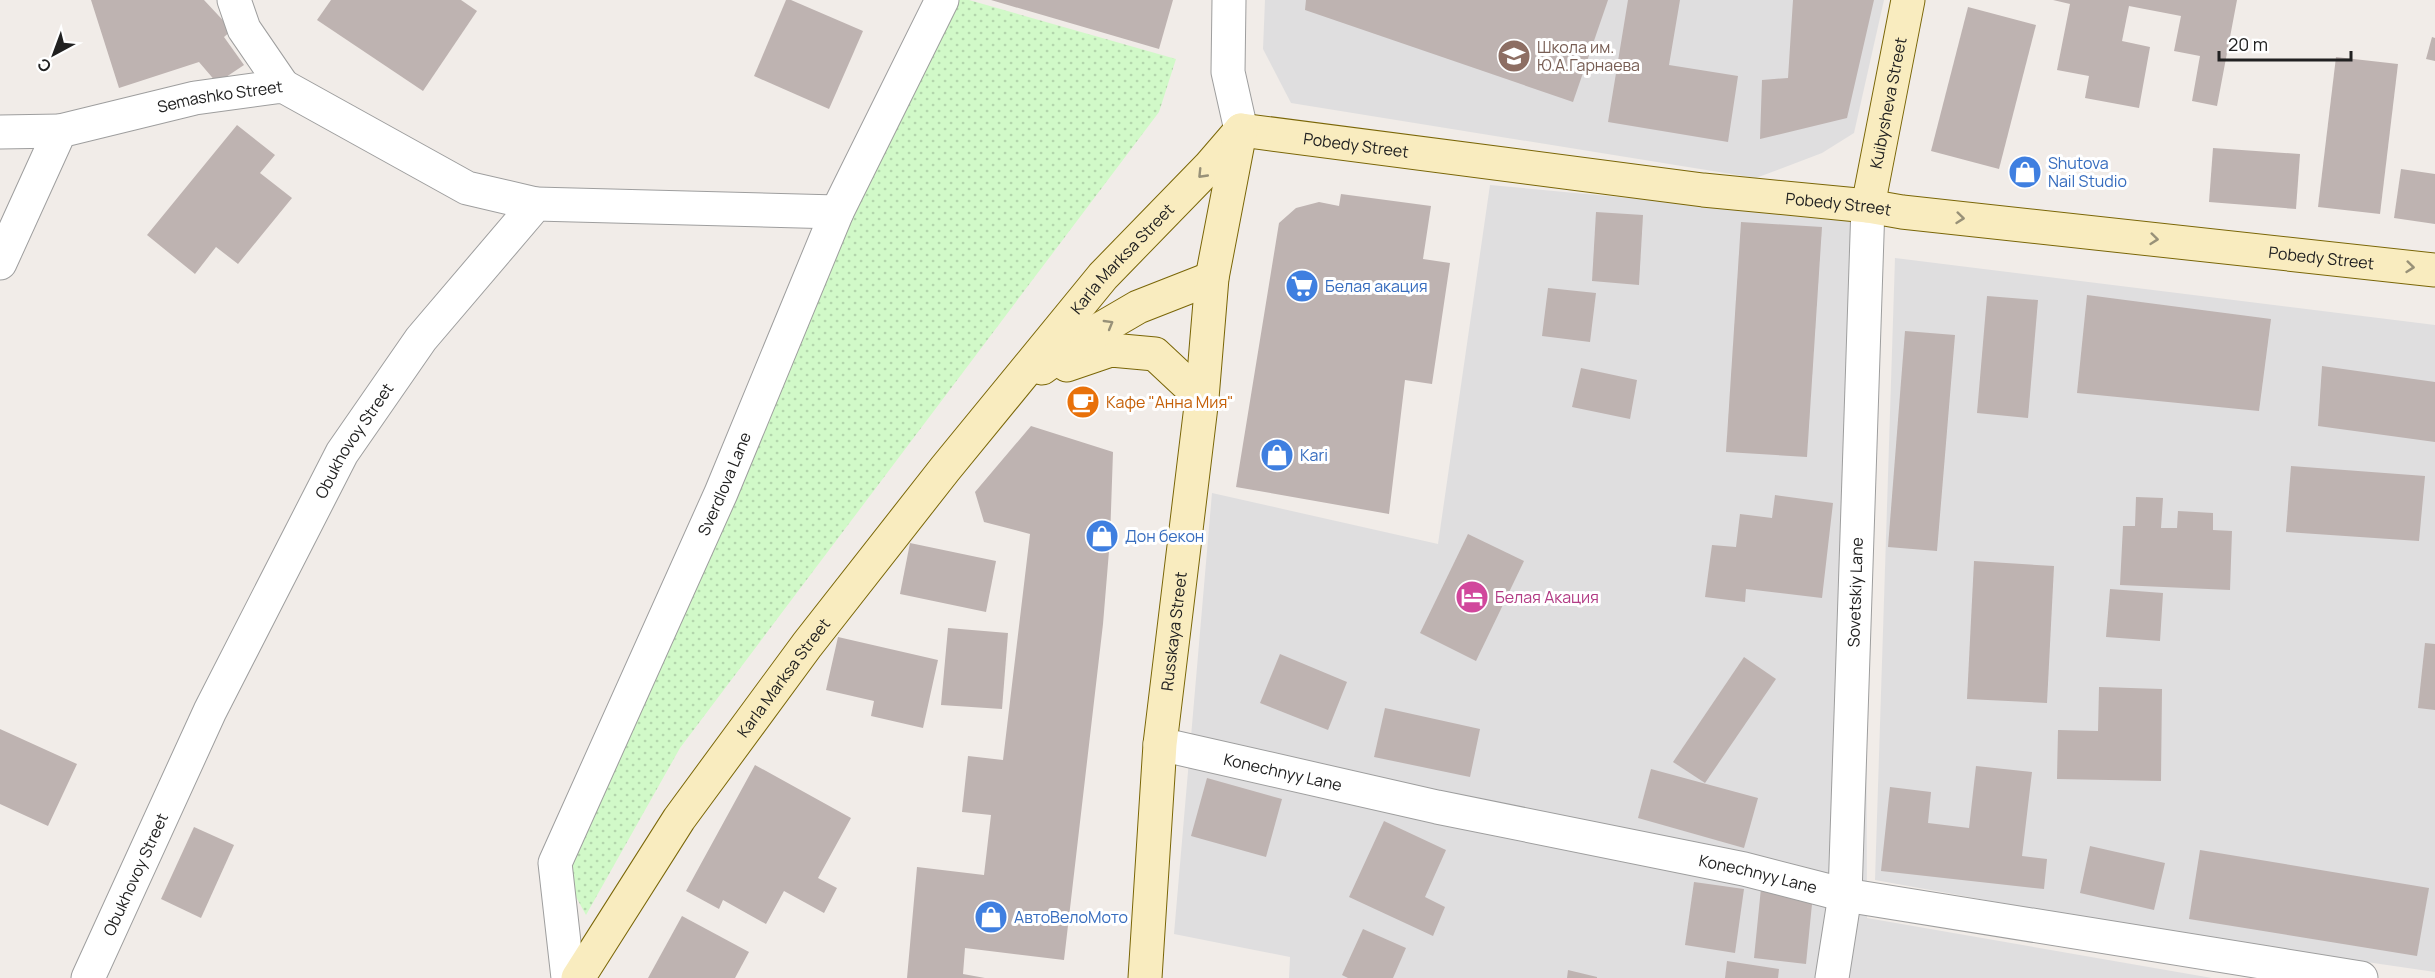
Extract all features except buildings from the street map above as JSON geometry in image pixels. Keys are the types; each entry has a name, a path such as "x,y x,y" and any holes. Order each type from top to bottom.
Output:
{"main road":[{"name":"Kuibysheva Street","path":"1868,206 1908,0"},
{"name":"Pobedy Street","path":"1241,130 1703,190 1868,206 1902,212 2435,270"},
{"name":"Russkaya Street","path":"1142,972 1160,744 1202,398 1212,278 1241,130"},
{"name":"Karla Marksa Street","path":"578,978 679,819 807,645 1008,391 1103,276 1210,166 1241,130"},
{"name":"Karla Marksa Street","path":"1008,391 1078,342 1138,307 1212,278"},
{"name":"Karla Marksa Street","path":"1008,391 1061,367 1111,350 1155,354 1202,398"}],"street":[{"path":"234,0 244,29 283,87"},
{"name":"Sverdlova Lane","path":"568,978 555,863 721,493 837,212 942,0"},
{"name":"Russkaya Street","path":"1229,0 1228,72 1241,130"},
{"name":"Semashko Street","path":"0,132 60,131 195,98 283,87 467,188 536,204"},
{"path":"0,263 60,131"},
{"path":"536,204 837,212"},
{"name":"Obukhovoy Street","path":"88,978 210,711 342,453 421,339 536,204"},
{"name":"Sovetskiy Lane","path":"1832,978 1845,894 1868,206"},
{"name":"Konechnyy Lane","path":"1160,744 1437,807 1744,869 1845,894 2361,978"}],"shaded area":[{"path":"1265,0 1884,0 1854,133 1822,153 1756,178 1291,103 1263,49"},
{"path":"1490,185 1865,220 1867,918 2212,978 1289,978 1290,957 1174,934 1212,493 1438,544"},
{"path":"1895,258 2435,325 2435,972 2162,932 1875,880"}],"green space":[{"path":"948,0 969,0 1176,59 1159,112 680,748 586,915 565,877 844,227"}],"place":[{"name":"Школа им. Ю.А.Гарнаева","path":"1514,56"},
{"name":"Shutova Nail Studio","path":"2025,172"},
{"name":"Белая акация","path":"1302,286"},
{"name":"Кафе \"Анна Мия\"","path":"1083,402"},
{"name":"Kari","path":"1277,455"},
{"name":"Дон бекон","path":"1102,536"},
{"name":"Белая Акация","path":"1472,597"},
{"name":"АвтоВелоМото","path":"991,917"}]}
